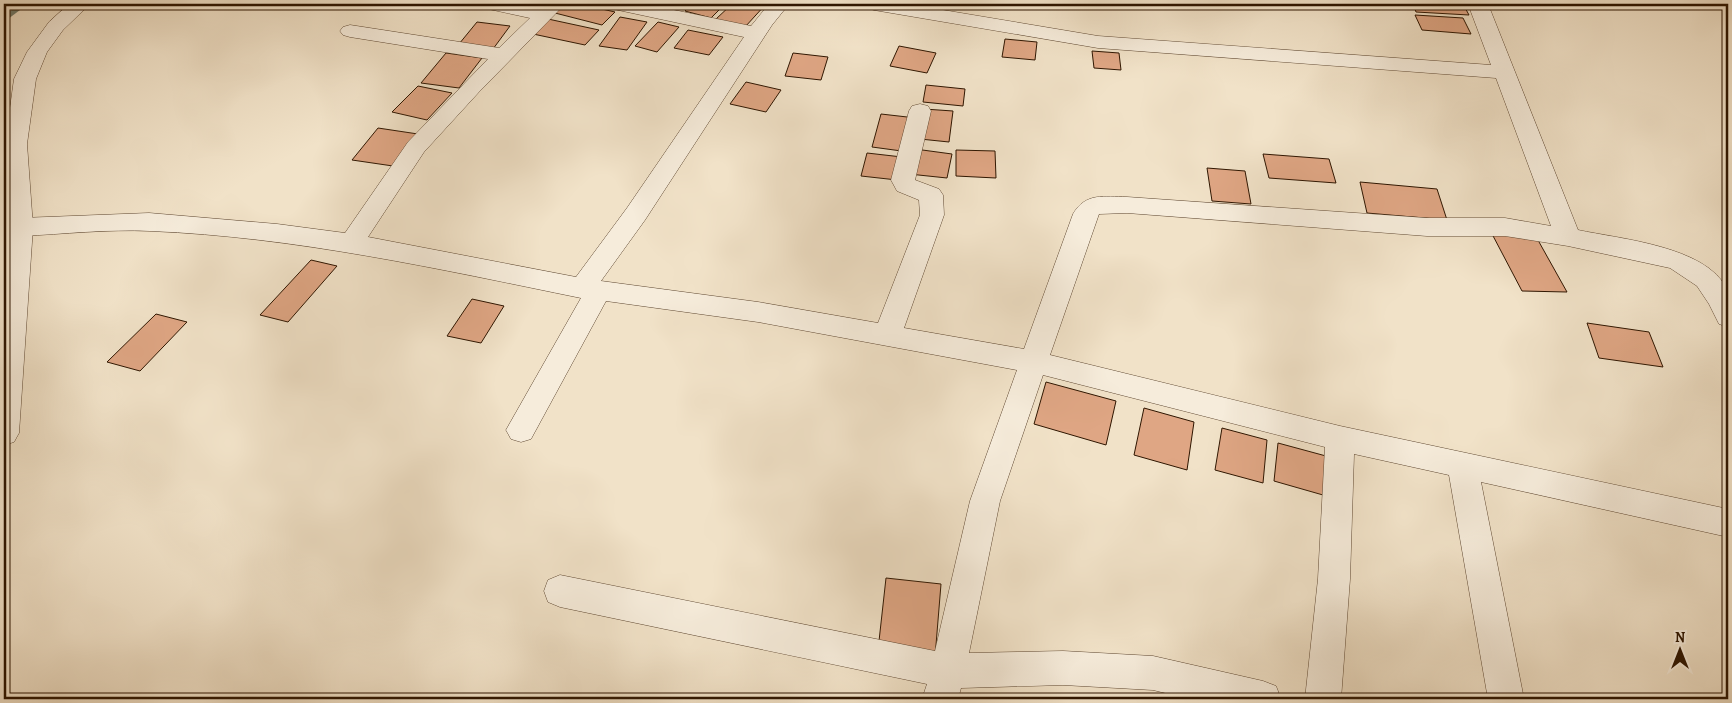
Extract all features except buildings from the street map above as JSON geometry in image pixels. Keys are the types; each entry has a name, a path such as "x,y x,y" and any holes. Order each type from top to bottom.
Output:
{"street":[{"path":"4,433 21,227 10,145 25,79 37,52 56,26 80,4"},
{"path":"491,4 550,9"},
{"path":"618,4 756,33"},
{"path":"521,430 591,289 636,214 756,33 779,4"},
{"path":"874,4 1098,42 1503,72"},
{"path":"1478,4 1568,237"},
{"path":"351,243 416,147 471,87 550,9"},
{"path":"350,32 503,55"},
{"path":"887,336 932,215 931,195 905,185 903,180 920,112"},
{"path":"944,685 985,501 1085,214 1092,206 1127,205 1427,227 1505,227 1568,237 1677,260 1706,279 1721,300 1728,317"},
{"path":"21,227 149,222 277,233 351,243 591,289 758,312 1035,362 1340,438 1728,523"},
{"path":"1323,699 1334,579 1340,438"},
{"path":"1463,466 1506,699"},
{"path":"560,591 944,685 1063,668 1154,673 1259,698"}],"waterway":[{"path":"4,20 24,4"}]}
